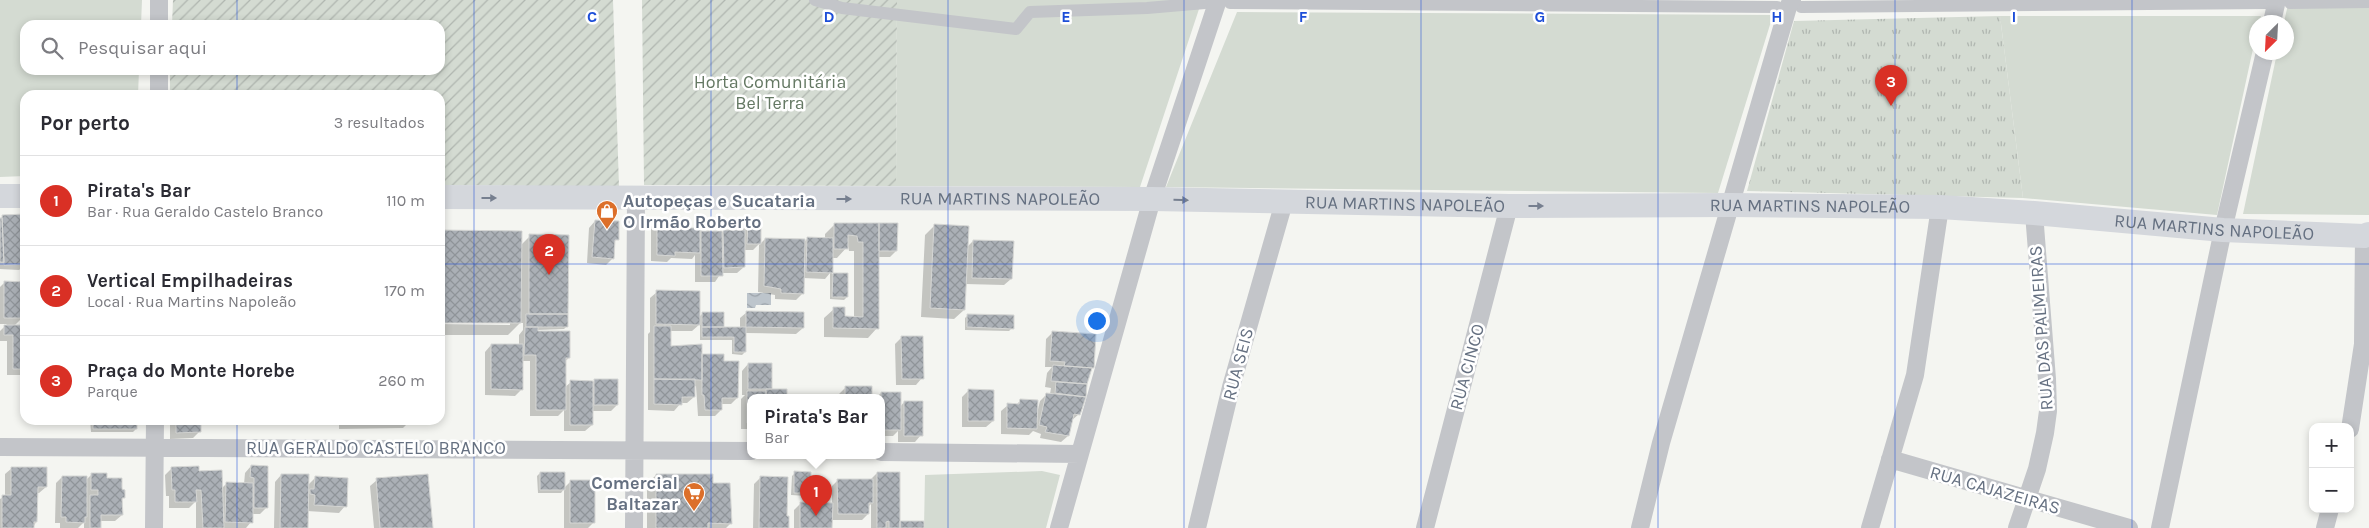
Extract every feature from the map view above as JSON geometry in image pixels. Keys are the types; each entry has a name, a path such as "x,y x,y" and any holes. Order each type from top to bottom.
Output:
{"main road":[{"path":"0,196 20,196"},
{"name":"RUA MARTINS NAPOLEÃO","path":"445,197 1152,199 1509,206 1731,204 1940,207 2034,213 2223,230 2367,235"}],"street":[{"path":"159,0 159,20"},
{"path":"815,0 842,8 1016,29 1030,12 1147,8 1218,2 1790,5 2369,2"},
{"path":"1059,528 1152,199 1218,2"},
{"path":"2274,15 2278,2"},
{"path":"1640,528 1661,443 1790,5"},
{"path":"2160,528 2223,230 2263,60"},
{"path":"159,75 159,90"},
{"path":"634,528 636,199"},
{"name":"RUA SEIS","path":"1197,528 1231,387 1284,202"},
{"name":"RUA CINCO","path":"1425,528 1509,206"},
{"path":"1870,528 1915,375 1940,207"},
{"name":"RUA DAS PALMEIRAS","path":"2017,528 2046,433 2048,411 2034,213"},
{"path":"2351,423 2363,344 2367,235"},
{"path":"154,528 155,425"},
{"name":"RUA GERALDO CASTELO BRANCO","path":"0,447 747,451"},
{"path":"885,452 1080,454"},
{"name":"RUA CAJAZEIRAS","path":"1890,459 2026,500 2129,528"},
{"path":"2325,528 2329,513"}],"green space":[{"path":"0,0 142,0 141,20 20,20 20,75 139,75 138,90 20,90 20,176 0,177"},
{"path":"173,0 613,0 619,187 445,185 445,90 170,90 170,75 445,75 445,20 172,20"},
{"name":"Horta Comunitária Bel Terra","path":"642,0 897,0 896,186 644,185"},
{"path":"897,0 1202,0 1140,187 896,186"},
{"path":"2289,0 2369,0 2369,215 2243,214 2276,60 2294,60 2294,15 2286,15"},
{"path":"1237,12 1773,15 1718,193 1166,187"},
{"path":"2000,16 2249,16 2249,60 2251,60 2217,215 2023,198"},
{"path":"2000,16 2023,198 1747,191 1794,21"},
{"path":"1042,471 1060,475 1046,528 924,528 925,475"}],"water":[{"path":"747,293 771,293 771,305 756,305 755,308 747,308"}],"building":[{"path":"20,214 20,264 4,265 2,215"},
{"path":"0,218 2,218 4,262 0,262"},
{"path":"657,219 676,220 676,228 700,228 700,253 675,252 675,256 657,255"},
{"name":"Autopeças e Sucataria O Irmão Roberto","path":"595,220 619,221 619,240 615,240 614,259 592,257"},
{"path":"748,223 761,223 761,244 747,244"},
{"path":"834,223 879,223 879,329 833,328 833,307 845,307 845,316 863,317 863,242 858,242 857,236 848,235 848,249 834,249"},
{"path":"879,223 898,223 897,251 879,251"},
{"path":"934,224 969,226 965,310 930,308"},
{"path":"445,230 522,231 521,323 445,323"},
{"path":"723,230 745,230 745,267 724,268"},
{"path":"701,231 722,231 723,276 701,276"},
{"path":"529,234 569,235 568,314 529,314"},
{"path":"807,237 833,238 833,273 806,272"},
{"path":"765,238 805,239 804,294 781,293 781,289 764,286"},
{"path":"973,240 1014,241 1012,279 972,278"},
{"path":"833,273 848,273 848,297 832,297"},
{"path":"4,281 20,282 20,318 4,318"},
{"path":"656,290 700,291 700,325 656,324"},
{"path":"746,311 804,312 804,328 746,327"},
{"path":"702,312 724,312 724,327 702,327"},
{"path":"526,314 568,314 568,327 526,327"},
{"path":"967,314 1014,315 1014,329 967,327"},
{"path":"4,325 20,325 20,369 13,369 13,335 4,335"},
{"path":"654,326 671,326 671,346 702,344 702,380 654,379"},
{"path":"525,327 538,327 538,331 570,331 570,358 566,358 566,410 536,410 536,355 524,355"},
{"path":"702,327 746,327 746,352 734,352 734,337 702,337"},
{"path":"1052,331 1096,334 1094,368 1064,366 1065,362 1050,361"},
{"path":"901,336 923,336 924,379 902,379"},
{"path":"491,344 523,344 523,390 491,389"},
{"path":"702,354 724,354 724,361 739,361 738,398 722,398 722,410 705,410 704,395 702,395"},
{"path":"748,363 772,363 772,389 748,389"},
{"path":"1053,365 1092,368 1087,384 1051,381"},
{"path":"594,379 618,379 618,405 594,405"},
{"path":"654,379 695,379 695,397 682,397 682,405 654,404"},
{"path":"570,380 593,381 593,425 570,425"},
{"path":"1056,382 1087,384 1086,397 1055,393"},
{"path":"845,386 872,386 872,394 845,394"},
{"path":"766,389 787,389 787,394 766,394"},
{"path":"968,389 994,390 994,421 968,421"},
{"path":"747,391 766,391 766,394 747,394"},
{"path":"881,392 901,392 901,430 885,430 885,394 881,394"},
{"path":"1046,393 1086,397 1080,415 1074,414 1069,436 1045,432 1047,427 1039,425"},
{"path":"1020,399 1038,400 1037,429 1007,428 1007,403 1019,404"},
{"path":"904,401 923,401 923,436 904,436"},
{"path":"93,425 137,425 137,429 93,429"},
{"path":"176,425 201,425 201,432 176,433"},
{"path":"251,465 268,466 268,508 254,508 254,478 250,477"},
{"path":"199,466 199,471 222,470 224,528 203,528 201,490 196,490 197,502 175,502 175,490 172,490 171,467"},
{"path":"11,467 47,467 47,487 38,487 37,522 34,522 34,528 2,528 2,495 11,495"},
{"path":"794,471 811,472 811,493 794,493"},
{"path":"540,472 565,472 565,490 540,490"},
{"path":"877,472 900,472 900,528 889,528 889,521 886,522 886,528 877,528"},
{"path":"91,473 107,473 107,478 122,478 122,489 125,490 125,498 122,498 123,515 101,515 101,528 90,528 90,495 98,495 98,490 91,490"},
{"path":"281,474 309,474 308,528 280,528"},
{"path":"428,474 433,528 380,528 376,478"},
{"name":"Comercial Baltazar","path":"656,474 713,474 713,483 730,483 732,524 708,523 708,528 656,528"},
{"path":"62,476 87,476 87,517 85,517 85,523 66,522 66,517 61,517"},
{"path":"315,476 348,478 347,507 314,505 315,495 310,494 310,489 314,489"},
{"path":"760,476 788,477 787,516 789,516 789,528 759,528"},
{"path":"837,479 873,479 873,503 869,503 869,514 838,514"},
{"path":"570,480 595,480 595,523 570,523"},
{"path":"226,482 253,483 253,523 225,522"},
{"path":"800,502 833,503 832,528 800,528"},
{"path":"900,521 924,521 924,528 900,528"}],"place":[{"name":"Praça do Monte Horebe","path":"1891,106"},
{"name":"Autopeças e Sucataria O Irmão Roberto","path":"607,230"},
{"name":"Vertical Empilhadeiras","path":"549,275"},
{"name":"Comercial Baltazar","path":"694,512"},
{"name":"Pirata's Bar","path":"816,516"}]}
